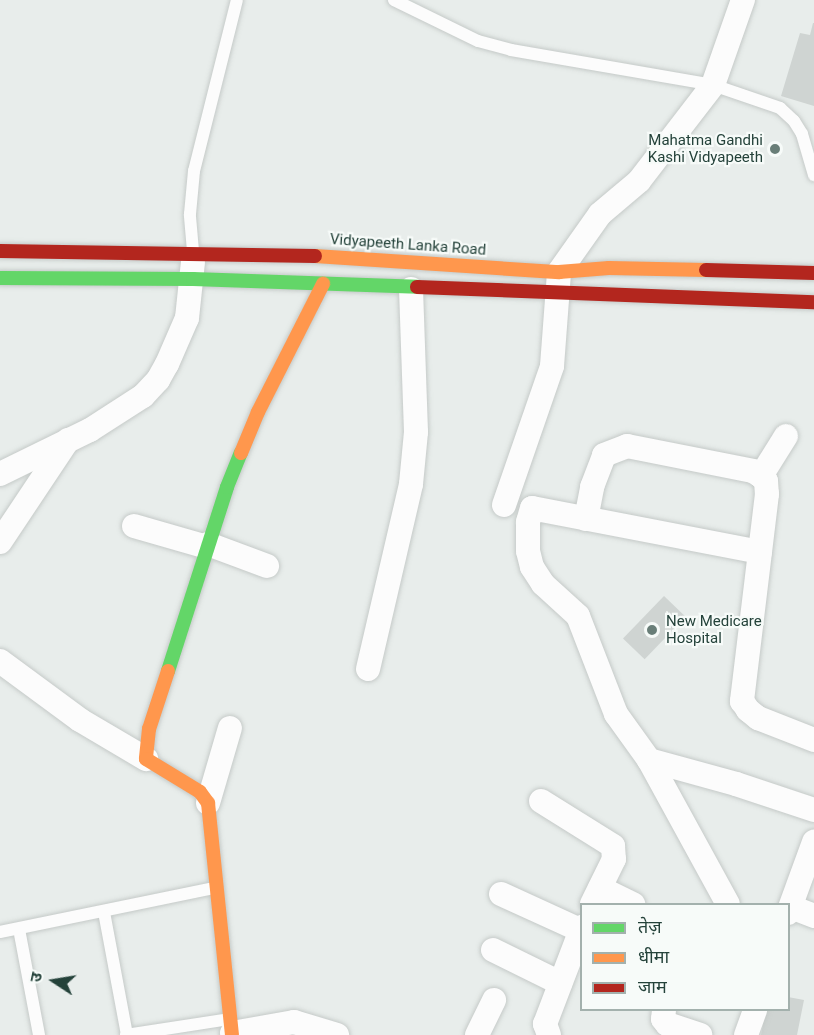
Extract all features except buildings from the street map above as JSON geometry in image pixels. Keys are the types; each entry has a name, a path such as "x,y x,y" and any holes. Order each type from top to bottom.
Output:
{"main road":[{"name":"Vidyapeeth Lanka Road","path":"0,251 193,252 323,256 559,282 814,302"},
{"name":"Vidyapeeth Lanka Road","path":"0,278 193,279 411,289 559,282 609,268 814,273"},
{"path":"231,1029 208,803 200,792 146,759 149,729 227,487 258,412 323,284"}],"street":[{"path":"504,505 552,366 559,282 600,214 639,181 713,85 743,0"},
{"path":"0,474 68,440 143,396 158,380 187,318 193,279 193,252"},
{"path":"369,669 412,474 416,432 411,289"},
{"path":"761,476 786,436"},
{"path":"0,542 68,440"},
{"path":"586,519 591,487 604,455 627,446 753,471 761,476 766,481 767,495 742,701 748,711 758,718 814,740"},
{"path":"727,903 649,760 616,714 578,616 543,584 532,567 528,551 528,522 532,508 760,552"},
{"path":"134,526 208,545 267,566"},
{"path":"3,671 146,759"},
{"path":"208,803 230,728"},
{"path":"649,760 736,784 814,810"},
{"path":"542,801 613,846 614,859 596,896 628,903"},
{"path":"814,842 790,910 814,916"},
{"path":"501,894 580,929"},
{"path":"549,1035 545,1024 580,932"},
{"path":"493,950 560,983"},
{"path":"477,1035 494,1000"},
{"path":"664,1011 663,1019 667,1024 700,1035"},
{"path":"746,1035 755,1011"},
{"path":"231,1029 294,1022 337,1035"}],"lane":[{"path":"193,252 190,214 194,171 237,0"},
{"path":"394,0 478,41 511,50 713,85 780,108 802,134 814,175"},
{"path":"0,932 216,887"},
{"path":"104,912 127,1035 231,1029"},
{"path":"19,929 39,1035"}],"traffic: fast":[{"path":"0,278 193,279 417,287"},
{"path":"168,671 227,487 241,453"}],"traffic: slow":[{"path":"315,256 559,272 609,268 706,270"},
{"path":"241,453 258,412 323,284"},
{"path":"168,671 149,729 146,759 200,792 208,803 232,1035"}],"traffic: jam":[{"path":"0,251 315,256"},
{"path":"706,270 814,273"},
{"path":"417,287 814,302"}],"place":[{"name":"Mahatma Gandhi Kashi Vidyapeeth","path":"775,149"},
{"name":"New Medicare Hospital","path":"652,630"}]}
